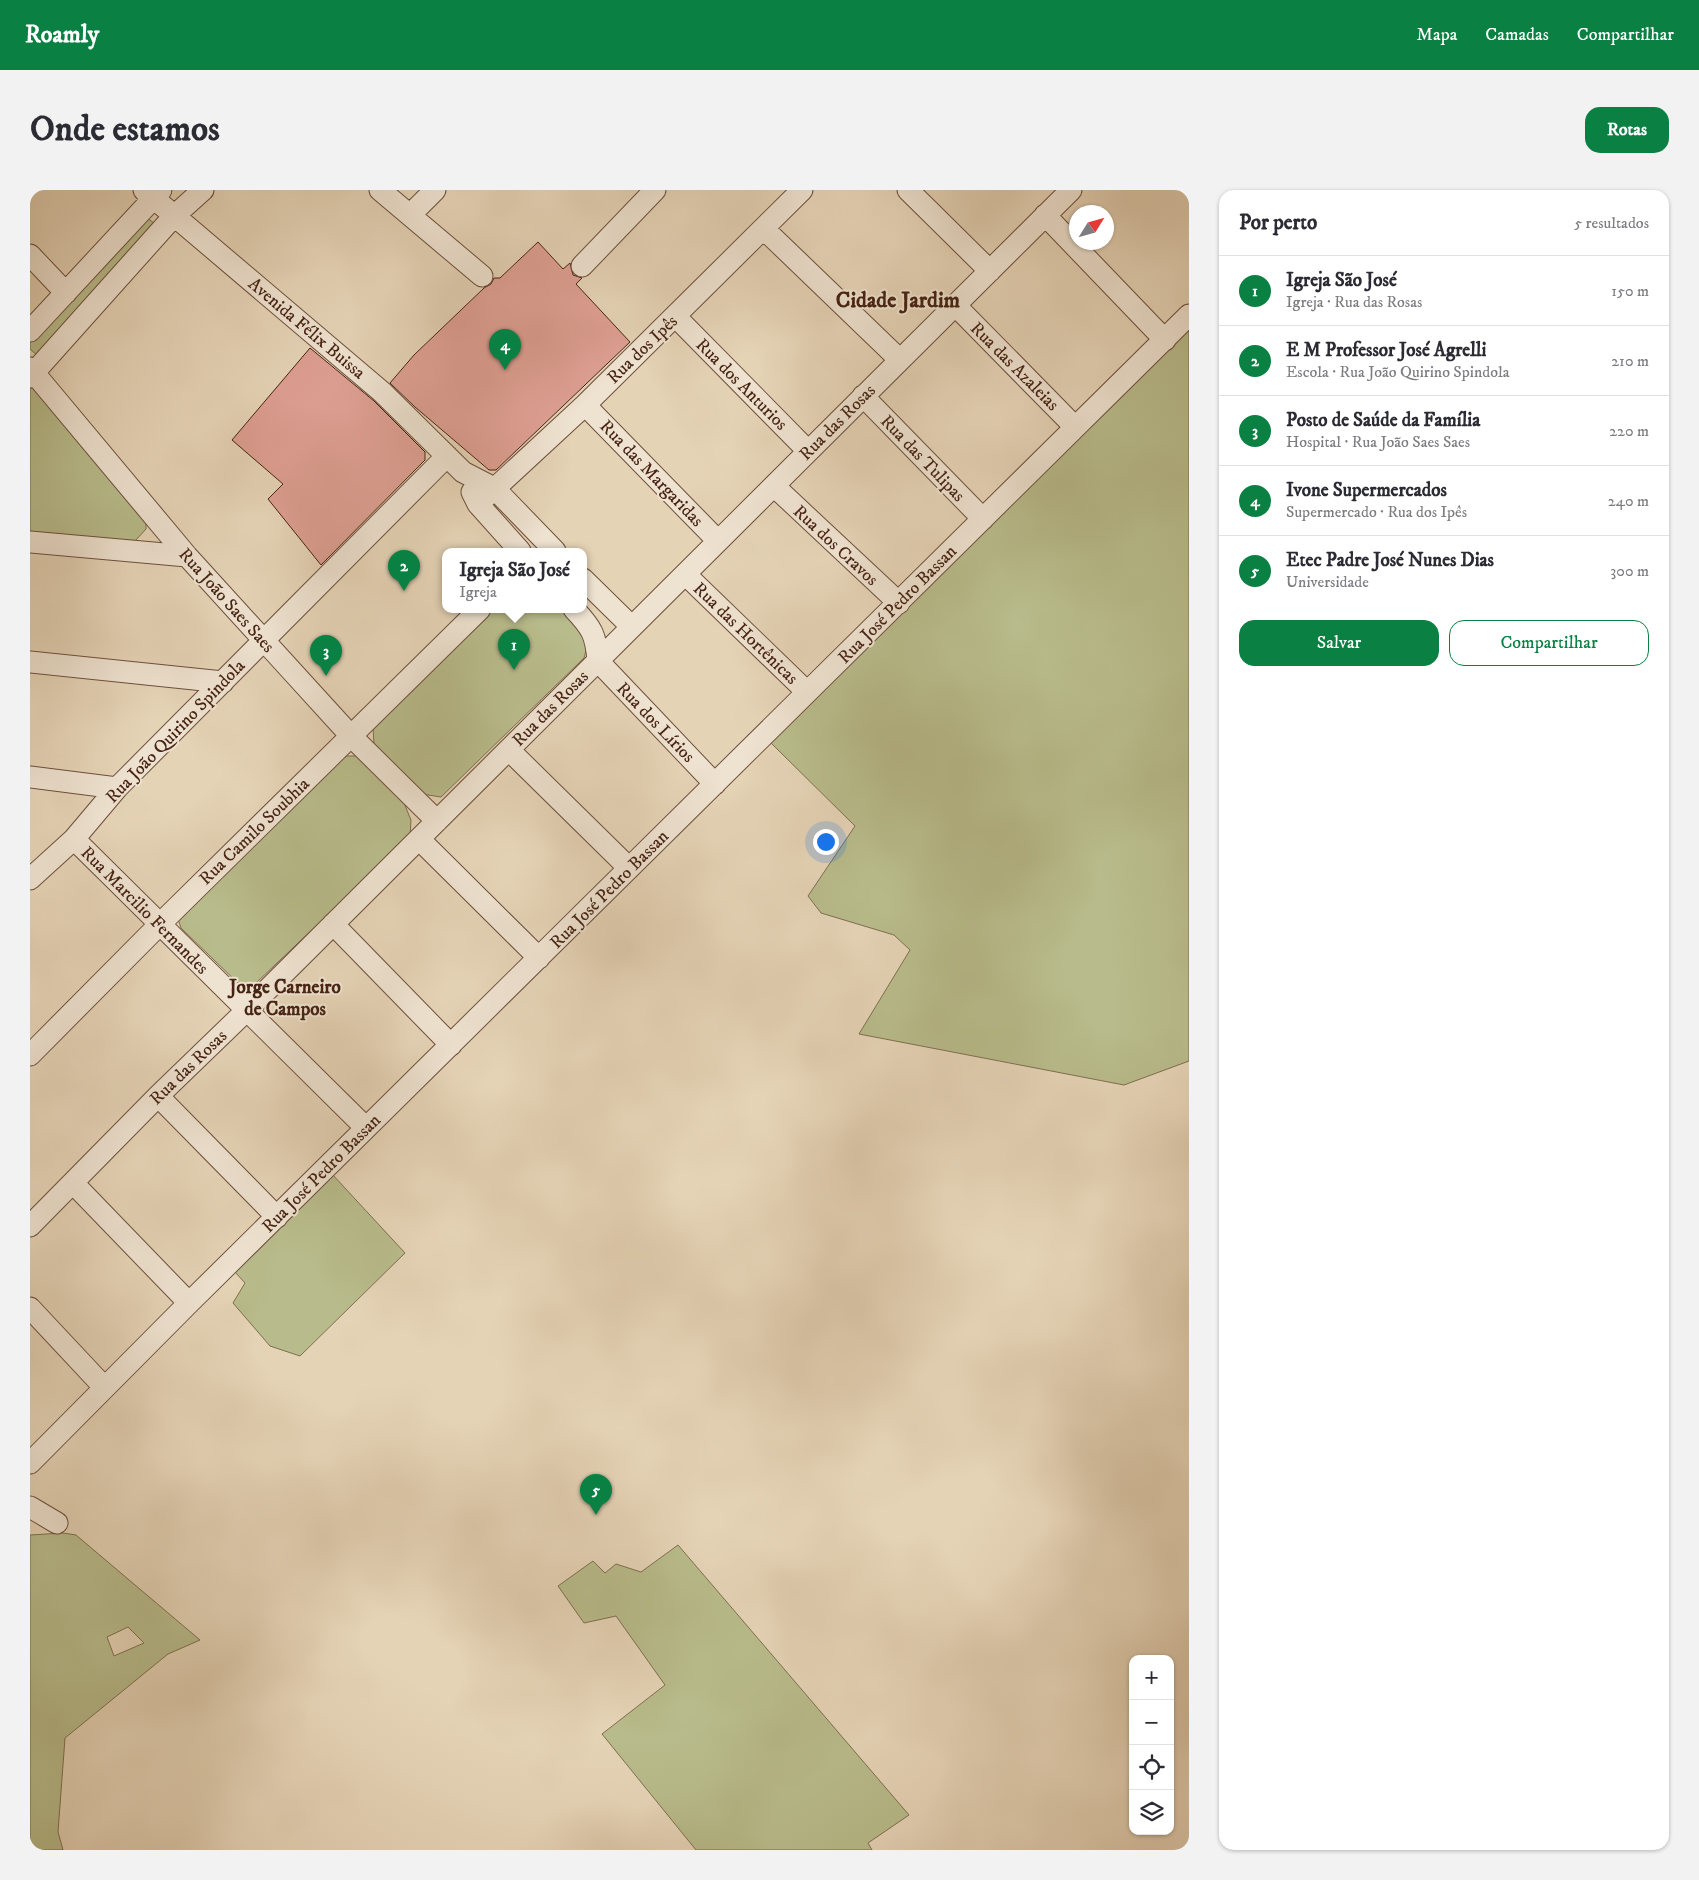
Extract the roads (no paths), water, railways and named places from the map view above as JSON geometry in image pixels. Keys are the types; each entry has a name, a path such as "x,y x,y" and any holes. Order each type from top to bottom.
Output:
{"street":[{"path":"32,373 174,216 203,190"},
{"path":"380,190 411,214 482,276"},
{"path":"411,214 435,190"},
{"path":"582,266 655,190"},
{"name":"Rua dos Ipês","path":"478,504 586,405 802,190"},
{"path":"908,190 990,270"},
{"name":"Rua das Rosas","path":"30,1226 158,1096 632,628 1071,190"},
{"path":"30,331 66,293 153,192"},
{"name":"Avenida Félix Buissa","path":"153,192 174,216 382,392 463,472 494,488 547,548"},
{"path":"1045,215 1164,340"},
{"path":"764,229 900,360"},
{"path":"30,255 66,293"},
{"name":"Rua das Azaleias","path":"955,305 1076,428"},
{"name":"Rua José Pedro Bassan","path":"30,1463 104,1387 1189,315"},
{"name":"Rua dos Anturios","path":"676,317 808,451"},
{"name":"Rua João Saes Saes","path":"32,373 187,556 351,736 437,821"},
{"name":"Rua das Tulipas","path":"863,396 983,519"},
{"name":"Rua das Margaridas","path":"586,405 718,541"},
{"name":"Rua João Quirino Spindola","path":"30,879 74,839 117,788 447,456"},
{"name":"Avenida Félix Buissa","path":"463,472 478,504 517,548"},
{"name":"Rua dos Cravos","path":"774,486 899,603"},
{"path":"30,542 187,556"},
{"name":"Rua das Hortênicas","path":"686,574 808,692"},
{"path":"587,582 632,628"},
{"name":"Rua Camilo Soubhia","path":"30,1055 161,923 476,613"},
{"path":"578,613 588,623 597,639 598,661"},
{"name":"Rua dos Lírios","path":"598,661 715,784"},
{"path":"30,662 223,682"},
{"path":"509,750 630,868"},
{"path":"30,777 117,788"},
{"name":"Rua Marcilio Fernandes","path":"74,839 366,1128"},
{"path":"419,839 539,958"},
{"path":"333,924 451,1045"},
{"path":"158,1096 277,1217"},
{"path":"73,1183 189,1303"},
{"path":"30,1308 104,1387"},
{"path":"30,1506 57,1523 30,1526"}],"place":[{"name":"Ivone Supermercados","path":"505,370"},
{"name":"E M Professor José Agrelli","path":"404,591"},
{"name":"Igreja São José","path":"514,670"},
{"name":"Posto de Saúde da Família","path":"326,676"},
{"name":"Etec Padre José Nunes Dias","path":"596,1515"}],"district":[{"name":"Cidade Jardim","path":"898,299"},
{"name":"Jorge Carneiro de Campos","path":"285,997"}]}
